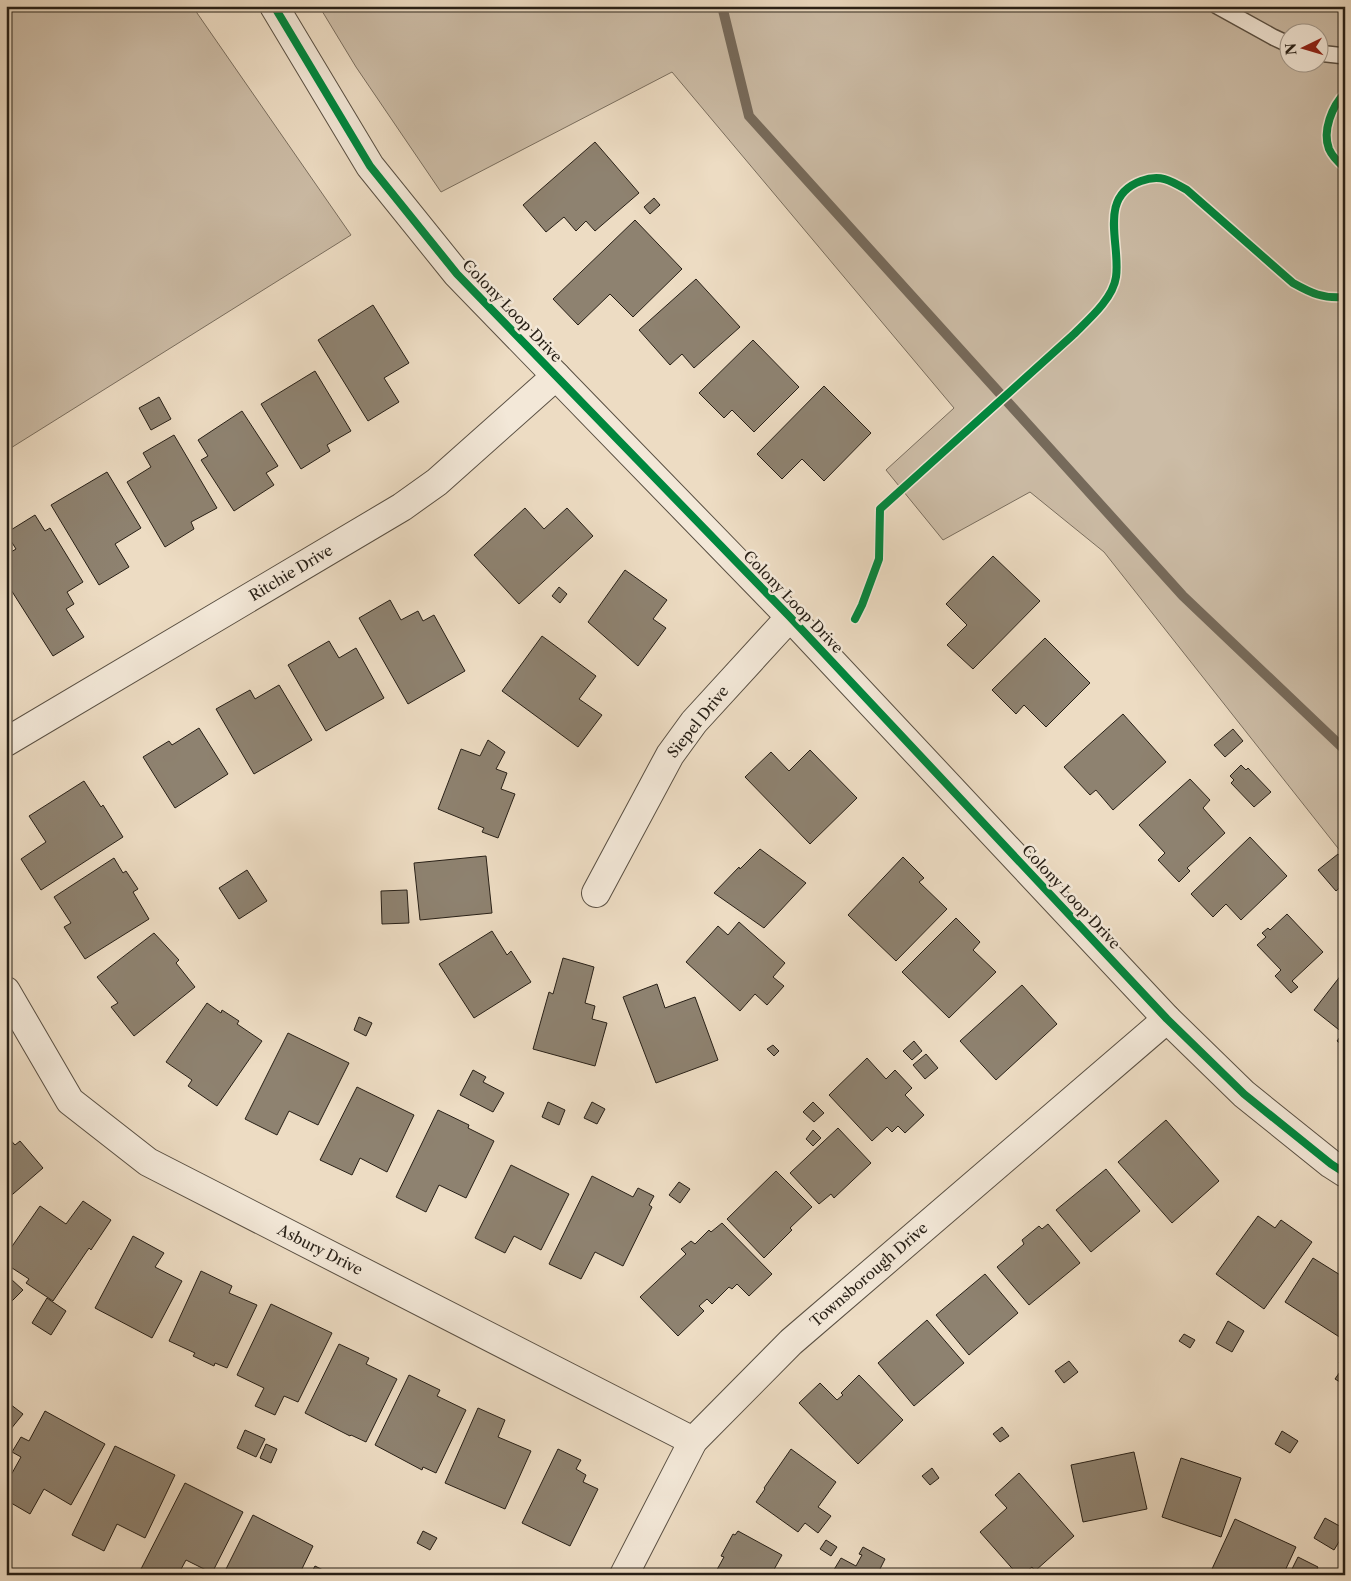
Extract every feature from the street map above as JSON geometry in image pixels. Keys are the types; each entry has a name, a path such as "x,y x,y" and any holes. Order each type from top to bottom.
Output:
{"street":[{"name":"Colony Loop Drive","path":"274,6 370,166 457,274 790,618 1167,1019 1244,1094 1331,1164 1345,1173"},
{"name":"Ritchie Drive","path":"6,742 402,507 437,482 556,376"},
{"name":"Siepel Drive","path":"596,893 670,755 694,722 790,618"},
{"name":"Asbury Drive","path":"6,991 70,1101 148,1162 693,1441"},
{"name":"Townsborough Drive","path":"624,1575 693,1441 791,1342 1167,1019"}],"lane":[{"path":"1217,6 1278,39"},
{"path":"1328,55 1345,56"}],"shaded area":[{"path":"6,6 194,6 351,235 6,451"},
{"path":"319,6 1345,6 1345,857 1104,552 1030,492 943,540 886,470 954,408 672,72 441,192 356,67"}],"building":[{"path":"595,142 639,193 595,231 586,221 576,231 564,217 546,232 523,205"},
{"path":"654,198 660,205 650,214 644,207"},
{"path":"635,220 682,269 633,317 610,294 578,325 553,299"},
{"path":"696,279 740,327 694,368 682,354 670,365 639,330"},
{"path":"373,305 409,363 384,378 399,402 368,421 318,340"},
{"path":"753,340 799,387 754,432 732,410 724,418 699,393"},
{"path":"315,371 351,431 327,445 330,451 301,469 261,404"},
{"path":"824,386 871,433 824,481 802,459 782,479 757,454"},
{"path":"159,397 171,419 151,430 139,408"},
{"path":"242,411 278,466 266,473 274,485 234,511 201,460 208,456 198,440"},
{"path":"174,435 217,508 191,522 194,529 165,547 127,482 151,467 143,453"},
{"path":"107,472 141,528 115,544 129,567 99,585 51,505"},
{"path":"525,508 544,529 567,508 593,536 519,604 474,555"},
{"path":"35,515 45,531 50,528 83,582 67,592 74,604 66,609 84,637 53,656 6,582 6,555 16,549 6,533"},
{"path":"993,556 1040,601 973,669 947,645 967,625 946,604"},
{"path":"625,570 667,600 653,619 666,628 638,666 588,622"},
{"path":"559,587 567,594 560,603 552,596"},
{"path":"390,600 401,620 418,611 423,621 434,615 465,671 408,704 359,618"},
{"path":"542,636 596,676 579,699 602,715 578,747 502,691"},
{"path":"1045,638 1090,683 1046,727 1024,705 1016,714 992,690"},
{"path":"329,641 339,658 356,648 384,698 326,731 288,665"},
{"path":"279,685 312,740 254,774 216,709 250,690 255,699"},
{"path":"1123,714 1166,762 1113,810 1096,790 1090,795 1064,767"},
{"path":"199,728 228,774 175,808 143,757 169,741 172,745"},
{"path":"1233,729 1243,741 1225,757 1214,745"},
{"path":"488,740 505,752 496,769 507,773 501,789 515,794 498,838 482,832 484,828 438,809 461,749 480,756"},
{"path":"810,750 857,798 810,844 745,777 771,752 789,771"},
{"path":"1241,765 1246,770 1248,768 1271,792 1254,807 1231,783 1234,780 1230,776"},
{"path":"1190,779 1210,800 1203,808 1225,833 1187,868 1190,871 1179,882 1158,860 1165,853 1139,825"},
{"path":"84,781 101,807 103,805 123,837 41,890 21,859 46,842 29,816"},
{"path":"1250,837 1287,876 1241,920 1226,904 1213,917 1191,894"},
{"path":"760,849 806,883 764,928 714,893 739,867 740,869"},
{"path":"1338,854 1345,862 1345,883 1336,891 1318,870"},
{"path":"486,856 492,913 420,920 414,863"},
{"path":"903,857 924,878 919,882 947,909 896,961 848,915"},
{"path":"114,858 123,873 126,871 138,889 133,892 149,919 85,959 64,927 71,923 54,897"},
{"path":"247,870 267,901 239,919 219,888"},
{"path":"407,890 409,923 382,924 381,891"},
{"path":"1287,914 1323,952 1292,981 1298,987 1291,993 1275,976 1281,970 1257,945 1266,937 1262,933 1268,928 1270,930"},
{"path":"956,918 980,942 973,950 996,972 949,1018 902,972"},
{"path":"739,922 785,963 773,977 784,986 767,1005 755,994 740,1011 686,962 718,926 728,935"},
{"path":"492,931 507,955 511,951 531,982 474,1018 439,964"},
{"path":"154,933 179,960 176,963 195,987 134,1036 111,1007 118,1003 97,977"},
{"path":"563,958 594,967 585,1003 595,1006 592,1019 607,1023 595,1066 533,1049 549,992 553,994"},
{"path":"1345,970 1345,1047 1337,1041 1343,1033 1314,1010"},
{"path":"657,984 665,1008 695,997 718,1060 656,1083 623,997"},
{"path":"1022,985 1057,1024 996,1080 960,1041"},
{"path":"207,1003 221,1013 222,1010 239,1021 237,1024 262,1041 217,1106 188,1086 192,1080 166,1062"},
{"path":"359,1017 372,1023 366,1036 354,1030"},
{"path":"288,1033 349,1063 318,1125 289,1111 277,1135 245,1119"},
{"path":"914,1041 922,1051 912,1060 903,1051"},
{"path":"773,1045 779,1051 774,1056 767,1049"},
{"path":"926,1054 938,1068 925,1079 913,1065"},
{"path":"867,1058 886,1079 895,1070 912,1088 905,1095 924,1115 905,1133 898,1126 892,1132 887,1127 872,1141 829,1095"},
{"path":"473,1070 486,1077 483,1082 504,1093 493,1112 460,1095"},
{"path":"357,1087 414,1115 387,1172 360,1158 352,1175 320,1160"},
{"path":"548,1102 565,1110 559,1125 542,1117"},
{"path":"592,1102 605,1109 597,1124 584,1118"},
{"path":"813,1102 824,1113 814,1122 803,1112"},
{"path":"438,1110 469,1125 468,1128 494,1141 466,1198 439,1185 426,1212 396,1197"},
{"path":"1166,1120 1219,1181 1172,1223 1118,1162"},
{"path":"838,1128 871,1163 834,1198 831,1194 819,1204 790,1173"},
{"path":"813,1130 821,1138 813,1146 806,1139"},
{"path":"6,1135 15,1145 20,1141 43,1168 6,1200"},
{"path":"511,1165 569,1194 541,1250 514,1236 505,1253 475,1238"},
{"path":"1106,1169 1140,1211 1091,1252 1056,1210"},
{"path":"776,1171 812,1207 790,1228 792,1230 764,1258 727,1219"},
{"path":"592,1176 633,1197 638,1188 654,1196 649,1205 652,1207 623,1266 595,1252 581,1279 549,1264"},
{"path":"679,1182 690,1189 680,1203 669,1195"},
{"path":"83,1201 111,1220 91,1250 89,1248 53,1301 26,1283 29,1279 6,1264 6,1255 40,1206 66,1224"},
{"path":"1258,1216 1275,1228 1281,1220 1312,1242 1264,1309 1216,1274"},
{"path":"722,1223 772,1274 749,1296 737,1284 732,1289 729,1287 712,1304 707,1299 699,1306 704,1311 678,1336 640,1297 686,1254 681,1249 691,1241 695,1244 709,1230 711,1232"},
{"path":"1048,1224 1080,1263 1029,1305 997,1267 1024,1244 1022,1240 1039,1226 1042,1229"},
{"path":"133,1236 164,1253 155,1267 182,1281 152,1338 95,1308"},
{"path":"1313,1258 1345,1278 1345,1332 1341,1338 1285,1302"},
{"path":"201,1271 232,1286 229,1293 257,1305 227,1368 215,1363 214,1366 193,1356 195,1353 169,1341"},
{"path":"985,1274 1018,1313 969,1355 936,1315"},
{"path":"11,1279 23,1290 11,1302 6,1296 6,1284"},
{"path":"47,1298 66,1311 51,1335 32,1323"},
{"path":"271,1304 332,1333 298,1402 284,1396 275,1415 255,1406 264,1388 237,1375"},
{"path":"927,1320 964,1363 914,1406 878,1363"},
{"path":"1228,1321 1244,1331 1232,1352 1216,1343"},
{"path":"1184,1334 1195,1340 1190,1348 1179,1341"},
{"path":"339,1344 369,1358 366,1364 397,1379 366,1442 305,1413"},
{"path":"1345,1355 1345,1385 1335,1379 1344,1366 1339,1363"},
{"path":"1069,1361 1078,1372 1064,1383 1055,1371"},
{"path":"409,1375 440,1390 437,1396 466,1410 436,1473 423,1467 422,1470 375,1445"},
{"path":"859,1375 903,1420 858,1464 799,1403 820,1383 837,1400 843,1395 841,1393"},
{"path":"6,1401 23,1414 6,1435"},
{"path":"478,1408 505,1420 498,1437 531,1451 505,1509 445,1483"},
{"path":"45,1411 105,1444 71,1505 44,1489 30,1514 6,1500 6,1484 21,1457 12,1452 21,1437 29,1441"},
{"path":"1002,1427 1009,1436 1000,1442 993,1434"},
{"path":"245,1430 265,1439 256,1457 237,1448"},
{"path":"1282,1431 1298,1441 1290,1453 1275,1444"},
{"path":"266,1444 277,1449 271,1463 260,1458"},
{"path":"115,1446 175,1475 145,1538 117,1524 104,1551 72,1535"},
{"path":"558,1449 581,1460 576,1469 586,1475 583,1482 598,1489 570,1546 522,1523"},
{"path":"791,1449 836,1482 818,1507 831,1516 818,1533 805,1523 798,1532 756,1502"},
{"path":"1134,1452 1147,1509 1083,1522 1071,1465"},
{"path":"1181,1458 1241,1478 1221,1537 1162,1517"},
{"path":"932,1468 939,1478 930,1485 922,1476"},
{"path":"1019,1473 1074,1536 1035,1571 1032,1567 1022,1575 1018,1575 980,1532 1007,1508 995,1495"},
{"path":"185,1483 243,1512 212,1573 186,1560 178,1575 152,1575 141,1569"},
{"path":"253,1515 313,1546 299,1575 223,1575"},
{"path":"1325,1518 1345,1529 1334,1550 1314,1538"},
{"path":"1235,1519 1296,1547 1283,1575 1224,1575 1212,1569"},
{"path":"423,1531 437,1538 430,1550 417,1543"},
{"path":"738,1531 782,1555 771,1575 714,1575 724,1557 721,1556 733,1534 735,1535"},
{"path":"826,1540 837,1547 831,1556 820,1549"},
{"path":"863,1547 885,1559 877,1575 834,1575 832,1573 841,1558 856,1566 862,1555 859,1554"},
{"path":"1298,1557 1318,1567 1314,1575 1289,1575"},
{"path":"315,1566 333,1575 310,1575"}],"waterway":[{"path":"722,6 749,116 1183,596 1345,750"}],"cycle path":[{"path":"274,6 370,166 457,274 790,617 1167,1019 1244,1094 1331,1164 1345,1173"},
{"path":"1345,93 1332,112 1327,134 1330,152 1345,168"},
{"path":"855,619 879,559 880,509 1073,335 1105,301 1114,285 1116,277 1115,210 1119,198 1127,188 1141,181 1154,178 1165,179 1175,183 1187,190 1293,283 1318,294 1330,297 1345,297"}]}
